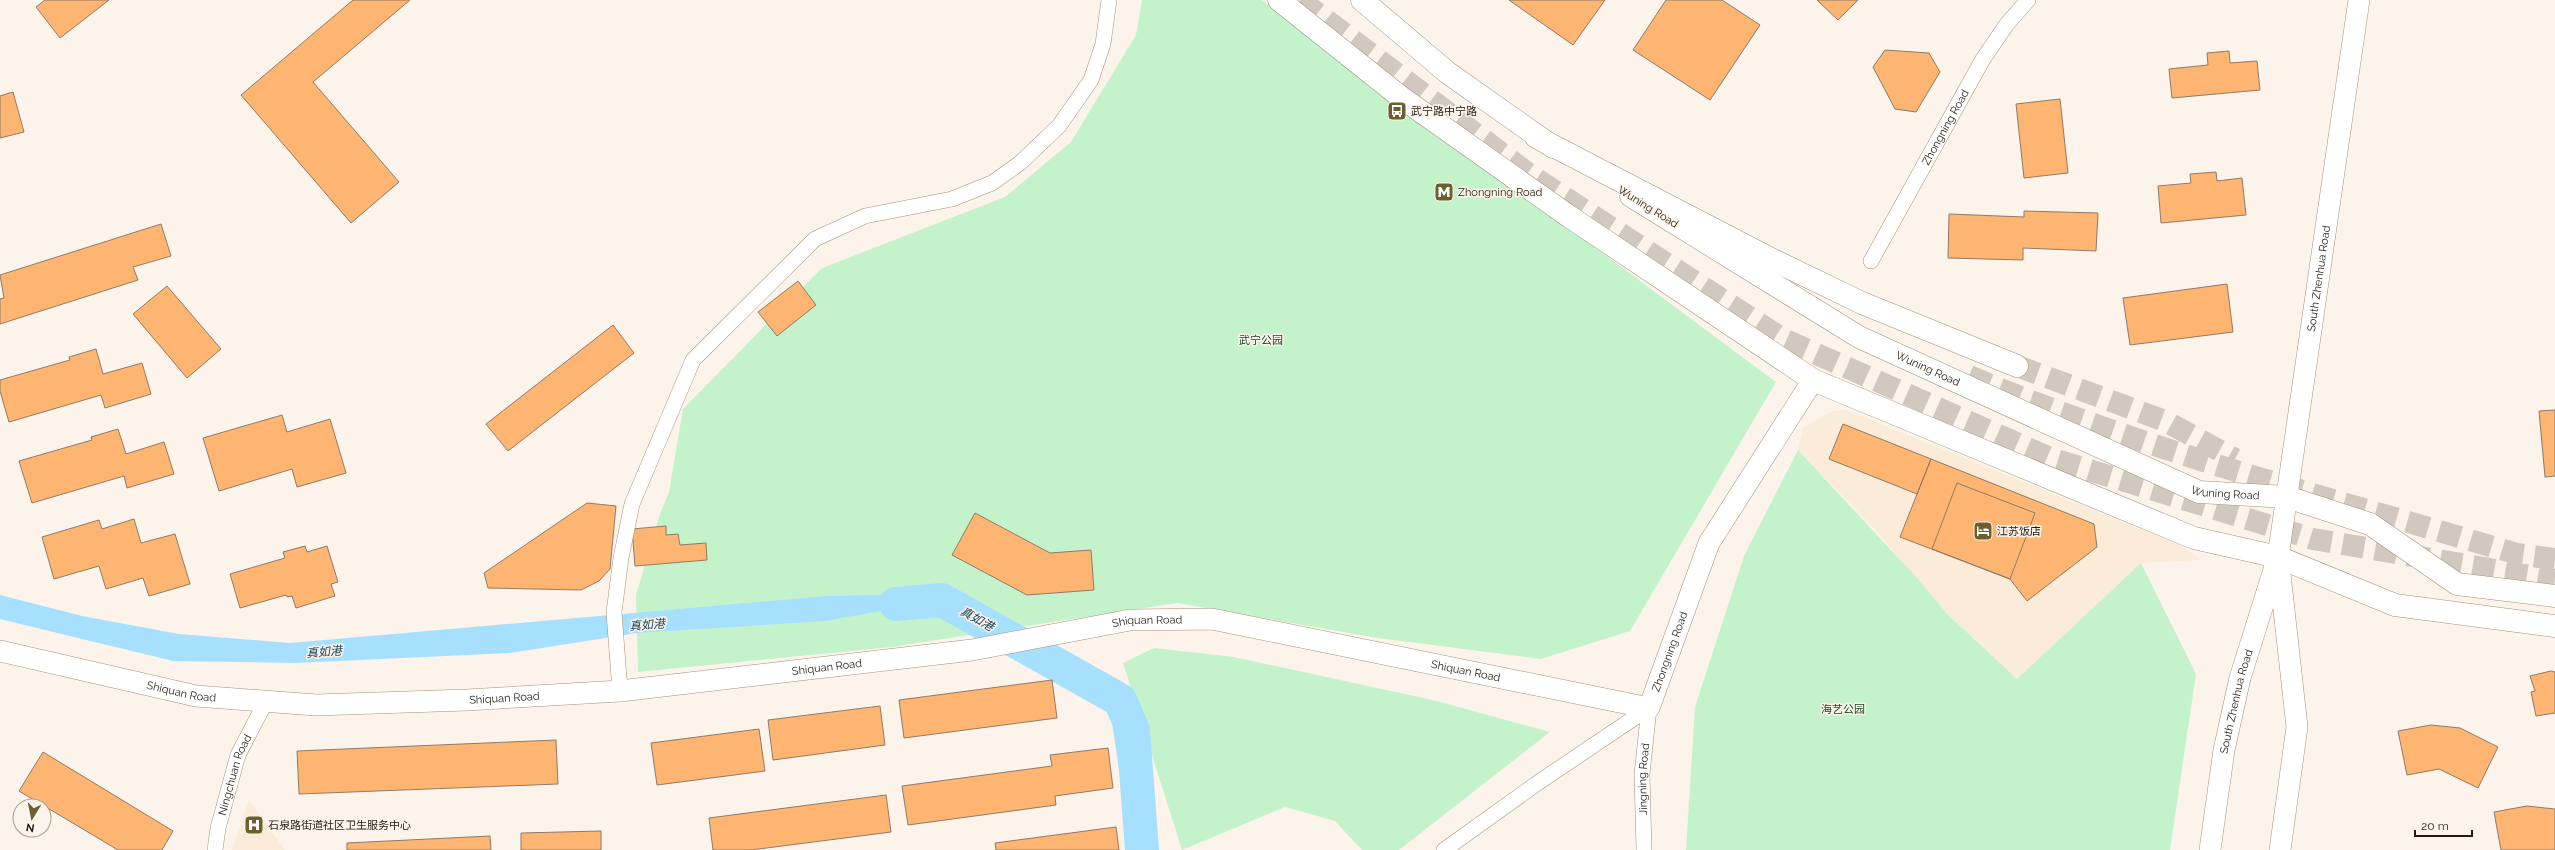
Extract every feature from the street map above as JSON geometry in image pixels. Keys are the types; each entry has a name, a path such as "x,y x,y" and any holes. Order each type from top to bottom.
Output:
{"main road":[{"path":"1279,0 1409,102 1570,217 1813,380 2194,538 2278,557 2395,605 2555,626"},
{"name":"Wuning Road","path":"1362,0 1448,73 1536,137 1859,337 2199,492 2287,497 2370,524 2457,584 2555,596"},
{"path":"1536,137 1771,259 1862,303 2017,366"}],"street":[{"path":"620,690 614,612 621,558 632,504 693,360 816,239 865,216 952,199 992,183 1020,163 1060,126 1091,80 1103,44 1104,20 1109,0"},
{"name":"Zhongning Road","path":"1871,261 1983,59 2007,24 2028,0"},
{"name":"South Zhenhua Road","path":"2210,850 2224,750 2240,678 2278,557 2358,0"},
{"name":"Zhongning Road","path":"1649,708 1709,543 1813,380"},
{"name":"South Zhenhua Road","path":"2278,557 2297,727 2280,850"},
{"name":"Shiquan Road","path":"0,651 196,696 316,705 467,700 620,690 972,650 1130,620 1212,619 1649,708"},
{"name":"Ningchuan Road","path":"214,850 218,828 238,755 265,702"},
{"path":"1444,850 1539,782 1649,708"},
{"name":"Jingning Road","path":"1644,850 1642,774 1649,708"}],"shaded area":[{"path":"1846,410 2180,545 2201,560 2141,563 2017,680 1948,615 1870,524 1798,450 1803,427 1833,411"},
{"name":"石泉路街道社区卫生服务中心","path":"249,800 285,850 232,850"}],"green space":[{"name":"武宁公园","path":"1142,0 1262,0 1776,382 1630,631 1541,659 1378,638 1177,603 892,647 638,672 636,595 660,514 669,492 683,409 822,268 1005,197 1071,142 1136,35"},
{"name":"海艺公园","path":"1798,450 1917,578 1948,615 2017,679 2141,563 2196,674 2170,850 1686,850 1695,707 1744,556"},
{"path":"1154,648 1234,657 1437,701 1550,732 1399,850 1362,850 1335,821 1285,807 1182,850 1123,663"}],"water":[{"path":"943,594 1015,625 996,630 942,600 825,621 637,633 510,653 295,663 173,661 0,619 0,595 82,616 179,634 290,643 827,596"},
{"path":"1036,653 1069,658 1120,700 1134,745 1150,850 1131,850 1110,709 1019,656"}],"building":[{"path":"45,0 109,0 60,38 36,7"},
{"path":"353,0 410,0 313,82 399,182 351,223 241,95"},
{"path":"1509,0 1605,0 1573,45"},
{"path":"1666,0 1722,0 1760,25 1710,100 1633,50"},
{"path":"1817,0 1858,0 1838,20"},
{"path":"1885,50 1929,53 1940,72 1916,112 1895,109 1873,67"},
{"path":"2229,51 2230,63 2257,61 2260,90 2172,98 2169,69 2208,65 2207,53"},
{"path":"13,92 24,132 0,138 0,96"},
{"path":"2060,99 2068,173 2024,178 2016,104"},
{"path":"2216,172 2217,181 2242,178 2246,215 2161,223 2158,186 2191,183 2190,174"},
{"path":"2024,211 2098,213 2096,251 2023,248 2023,260 1948,258 1949,214 2024,217"},
{"path":"161,224 171,256 133,267 138,280 0,324 0,299 4,298 0,275"},
{"path":"798,281 816,305 777,336 758,312"},
{"path":"2227,284 2233,332 2130,345 2123,298"},
{"path":"167,286 221,349 187,378 133,314"},
{"path":"613,325 634,353 508,451 486,424"},
{"path":"96,349 103,374 142,363 151,394 105,408 101,395 9,422 0,391 0,380 70,360 69,357"},
{"path":"2555,410 2555,476 2545,477 2539,411"},
{"path":"282,415 287,432 330,419 346,473 297,487 292,469 219,491 203,438"},
{"path":"1843,424 1931,459 1917,494 1829,459"},
{"path":"118,429 126,454 164,442 174,474 127,488 124,476 32,503 19,461 92,440 91,437"},
{"path":"1931,459 2094,524 2097,547 2027,601 2010,579 1900,537"},
{"name":"江苏饭店","path":"1957,483 2035,513 2010,579 1932,549"},
{"path":"587,503 616,506 610,569 599,581 581,590 488,588 484,573"},
{"path":"975,513 1050,553 1091,550 1094,590 1027,595 952,555"},
{"path":"134,519 141,543 175,534 190,584 149,596 143,578 106,589 99,566 54,579 42,537 99,520 102,529"},
{"path":"666,526 666,535 678,534 680,545 706,543 707,560 635,566 632,529"},
{"path":"305,546 307,552 327,546 338,582 331,584 335,596 296,608 292,596 287,597 286,595 240,608 230,574 285,558 283,552"},
{"path":"2551,671 2555,672 2555,713 2536,716 2531,692 2535,691 2530,676"},
{"path":"1052,680 1057,718 904,738 899,700"},
{"path":"880,706 885,745 773,760 768,720"},
{"path":"2431,725 2460,728 2498,747 2478,788 2439,769 2407,775 2398,731"},
{"path":"759,729 765,771 657,785 651,743"},
{"path":"556,740 558,784 299,794 297,751"},
{"path":"1108,748 1113,788 1055,796 1056,805 908,825 902,786 1052,766 1050,755"},
{"path":"43,752 173,831 162,850 118,850 52,811 52,798 31,798 19,791"},
{"path":"886,795 891,832 751,850 713,850 709,818"},
{"path":"2527,806 2555,809 2555,850 2501,850 2494,812"},
{"path":"1116,827 1119,850 996,850 995,843"},
{"path":"601,831 601,850 521,850 521,833"},
{"path":"490,836 491,850 347,850 347,843"}],"waterway":[{"name":"真如港","path":"896,604 942,600 1120,700 1133,730 1142,850"}],"tunnel":[{"path":"1300,0 1530,175 1783,339 2050,458 2313,539 2555,580"},
{"path":"2017,366 2165,421 2235,459"},
{"path":"1969,376 2036,403 2172,451 2517,554 2555,559"}],"place":[{"name":"武宁路中宁路","path":"1397,111"},
{"name":"Zhongning Road","path":"1444,192"},
{"name":"江苏饭店","path":"1983,531"},
{"name":"石泉路街道社区卫生服务中心","path":"254,825"}]}
